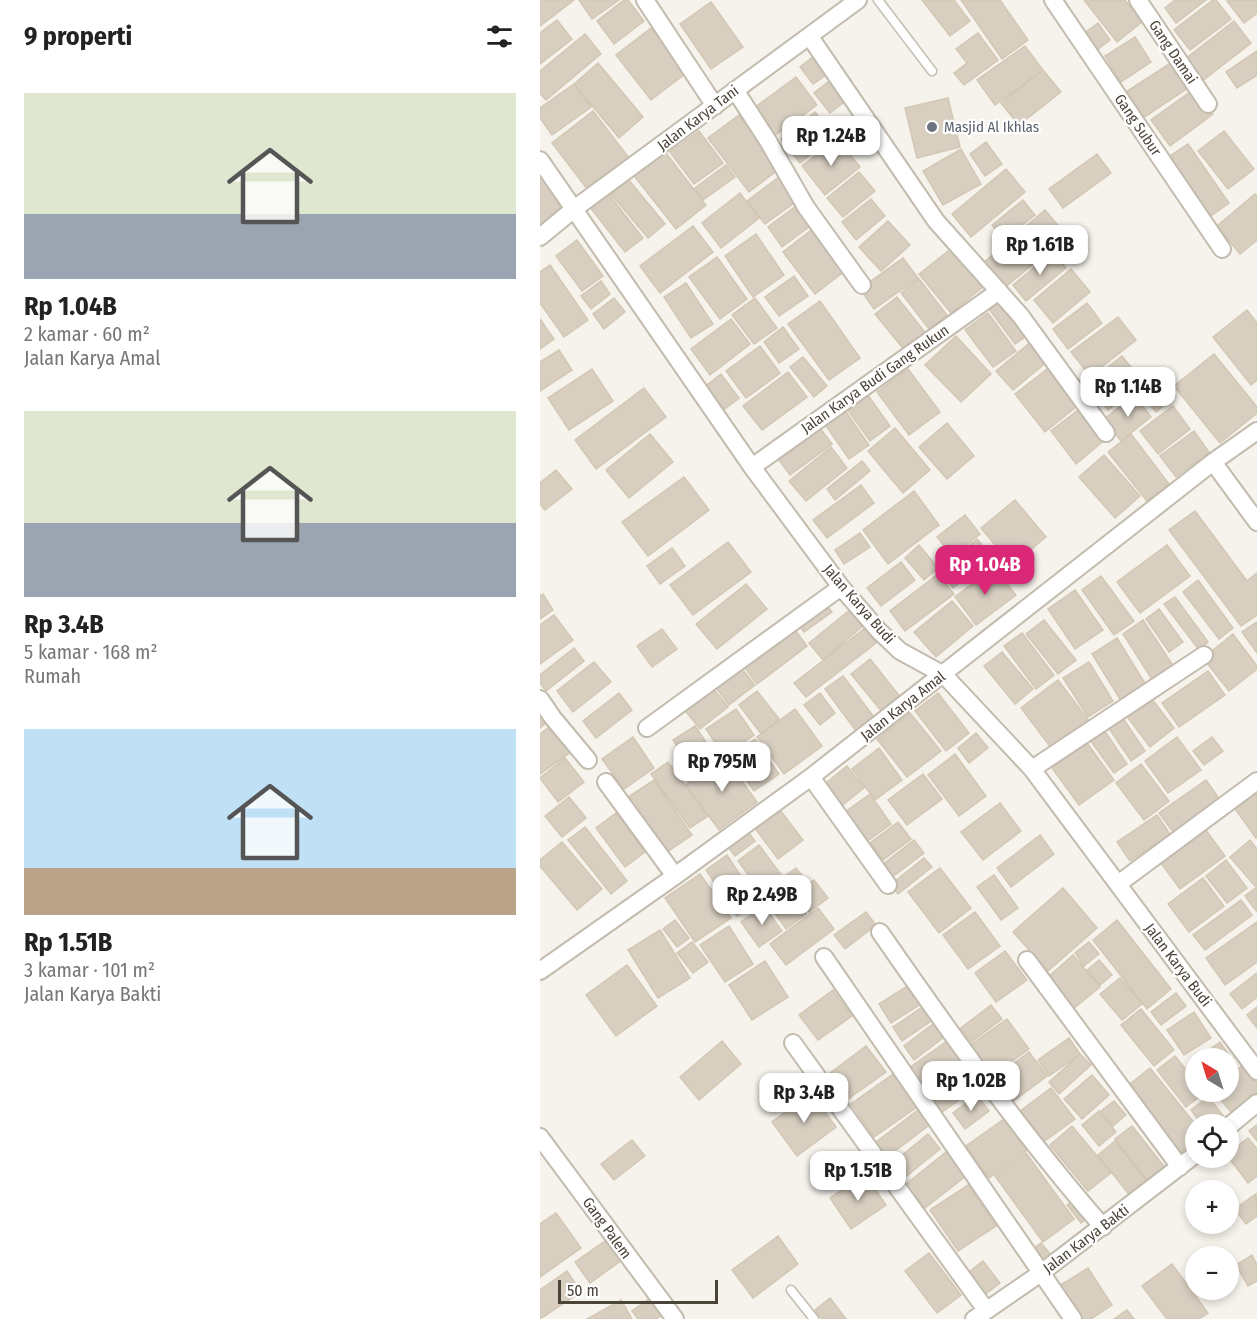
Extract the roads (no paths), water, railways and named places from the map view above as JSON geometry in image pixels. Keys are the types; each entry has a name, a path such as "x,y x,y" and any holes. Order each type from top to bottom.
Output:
{"street":[{"path":"645,0 715,106"},
{"name":"Jalan Karya Tani","path":"540,237 574,209 858,0"},
{"name":"Gang Subur","path":"1053,0 1222,249"},
{"name":"Gang Damai","path":"1138,0 1208,104"},
{"path":"810,37 936,221 1020,315 1106,433"},
{"path":"735,90 806,207 862,285"},
{"name":"Jalan Karya Budi","path":"540,160 752,467 841,587 879,631 900,651 944,675 1032,770 1257,1071"},
{"name":"Jalan Karya Budi Gang Rukun","path":"752,467 999,291"},
{"name":"Jalan Karya Amal","path":"540,971 811,777 1213,462 1257,431"},
{"path":"1213,462 1257,522"},
{"path":"647,728 841,587"},
{"path":"1032,770 1204,655"},
{"path":"540,699 588,760"},
{"path":"811,777 888,885"},
{"path":"1118,884 1257,781"},
{"path":"606,782 675,876"},
{"path":"880,932 1019,1124 1102,1227"},
{"path":"824,957 1073,1319"},
{"path":"1027,960 1180,1167"},
{"path":"793,1043 980,1314"},
{"path":"1239,1118 1257,1103"},
{"name":"Gang Palem","path":"540,1137 675,1319"},
{"name":"Jalan Karya Bakti","path":"980,1314 1041,1274 1185,1163"}],"lane":[{"path":"878,0 932,71"},
{"path":"791,1290 814,1319"}],"place":[{"name":"Masjid Al Ikhlas","path":"932,127"}]}
